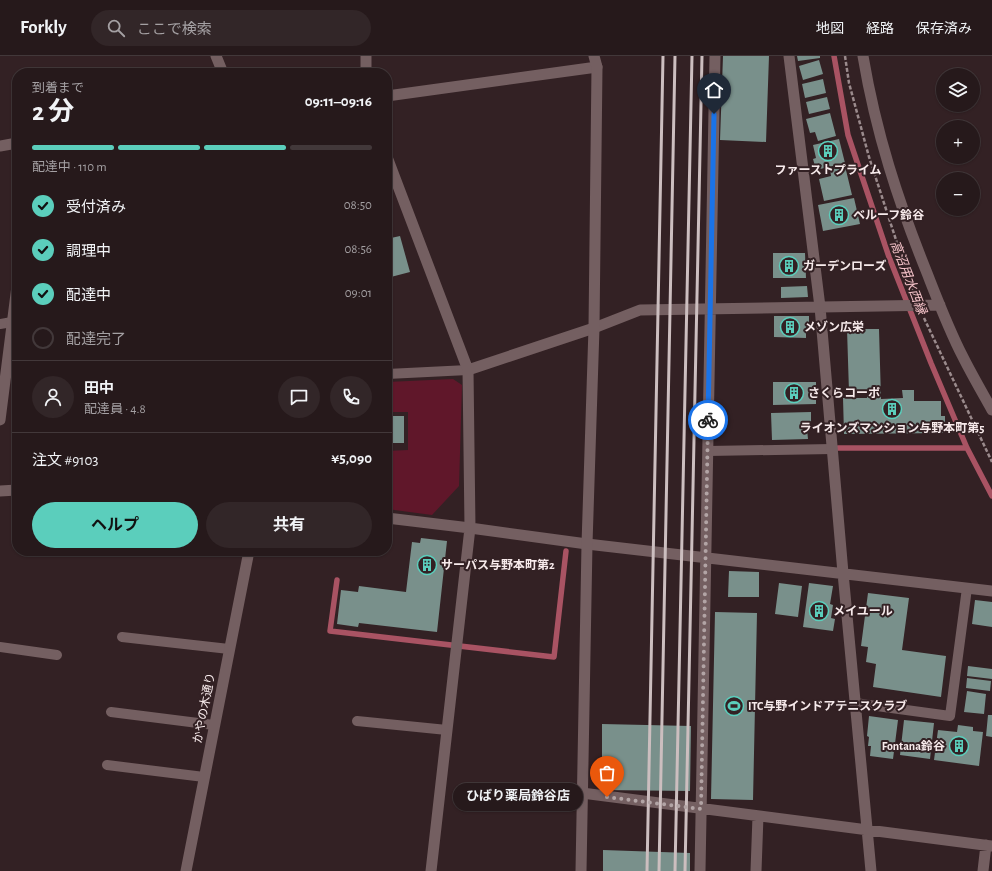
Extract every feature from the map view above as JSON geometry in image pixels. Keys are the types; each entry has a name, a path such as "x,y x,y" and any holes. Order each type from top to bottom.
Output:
{"street":[{"path":"216,56 221,68"},
{"path":"366,56 366,68"},
{"path":"700,871 715,56"},
{"path":"789,56 820,307 871,871"},
{"path":"863,56 870,97 895,188 940,305 962,356 992,410"},
{"path":"392,95 596,61 594,328 587,544 582,871"},
{"path":"0,146 12,144"},
{"path":"392,170 468,370 470,528 431,871"},
{"path":"468,370 594,328 640,310 940,305"},
{"path":"0,420 12,322"},
{"path":"0,492 12,491"},
{"path":"392,519 587,544 992,591"},
{"name":"かやの木通り","path":"186,871 247,556"},
{"path":"582,793 989,845 983,871"},
{"path":"756,871 758,816"}],"lane":[{"path":"0,324 12,322"},
{"path":"392,374 468,370"},
{"path":"708,451 832,448"},
{"path":"855,703 950,716 967,588"},
{"path":"122,637 229,649"},
{"path":"0,647 57,655"},
{"path":"110,712 214,725"},
{"path":"356,721 447,730"},
{"path":"107,765 204,777"}],"shaded area":[{"path":"453,379 462,385 459,486 432,515 392,510 392,451 408,450 408,412 392,412 392,382"}],"building":[{"path":"723,56 769,56 766,142 720,140"},
{"path":"797,56 820,56 820,58 798,61"},
{"path":"819,60 823,74 803,80 799,66"},
{"path":"823,79 826,93 805,98 802,84"},
{"path":"827,97 830,109 809,114 806,102"},
{"path":"830,113 836,136 818,141 815,132 810,133 806,119"},
{"name":"ファーストプライム","path":"839,139 845,163 816,170 813,159 816,158 813,145"},
{"path":"845,166 852,195 824,201 819,179 831,176 830,169"},
{"name":"ベルーフ鈴谷","path":"854,198 860,224 823,231 818,205"},
{"path":"400,236 410,272 392,277 392,238"},
{"name":"ガーデンローズ","path":"773,253 805,253 806,278 773,278"},
{"path":"807,286 808,297 781,298 781,287"},
{"name":"メゾン広栄","path":"774,316 809,316 809,327 806,327 806,338 774,337"},
{"name":"ライオンズマンション与野本町第5","path":"847,329 879,329 881,399 903,398 902,390 914,390 914,401 941,401 941,416 945,416 945,433 844,434 843,398 867,398 867,391 849,392"},
{"name":"さくらコーポ","path":"773,382 816,382 816,404 773,405"},
{"path":"811,412 811,429 807,429 808,439 772,440 771,413"},
{"path":"392,416 404,416 404,443 392,443"},
{"name":"サーパス与野本町第2","path":"421,538 447,541 437,632 359,623 358,627 337,624 341,590 358,592 359,586 406,592 412,542 420,543"},
{"path":"729,571 759,572 759,597 728,597"},
{"path":"779,583 802,586 798,617 775,614"},
{"name":"メイユール","path":"809,583 833,586 830,604 833,605 831,618 835,619 833,631 803,627"},
{"path":"868,593 909,598 902,650 946,656 941,697 873,687 876,664 866,662 868,647 861,646"},
{"path":"975,600 992,602 992,627 972,624"},
{"path":"715,612 757,613 753,800 711,799"},
{"path":"968,666 992,669 992,679 967,676"},
{"path":"967,678 991,681 990,691 966,688"},
{"path":"967,691 986,694 984,714 964,712"},
{"path":"988,715 992,715 992,737 986,736"},
{"path":"869,716 898,720 893,759 870,756 871,746 868,746 869,737 867,736"},
{"path":"904,720 934,723 930,759 900,755"},
{"path":"602,724 691,726 690,791 602,790"},
{"name":"Fontana鈴谷","path":"958,725 973,727 973,731 983,732 979,766 934,760 938,730 957,732"},
{"path":"603,850 690,853 690,871 603,871"}],"waterway":[{"name":"高沼用水西縁","path":"834,56 848,135 889,257 967,448 992,496"},
{"path":"838,448 967,448"},
{"path":"337,580 330,631 554,657 566,551"}],"railway":[{"path":"647,871 663,56"},
{"path":"659,871 675,56"},
{"path":"675,871 692,56"},
{"path":"685,871 702,56"}],"way so far":[{"path":"607,797 701,809 708,420"}],"place":[{"name":"ファーストプライム","path":"828,151"},
{"name":"ベルーフ鈴谷","path":"839,215"},
{"name":"ガーデンローズ","path":"789,266"},
{"name":"メゾン広栄","path":"790,327"},
{"name":"さくらコーポ","path":"794,393"},
{"name":"ライオンズマンション与野本町第5","path":"892,409"},
{"name":"サーパス与野本町第2","path":"427,565"},
{"name":"メイユール","path":"819,611"},
{"name":"ITC与野インドアテニスクラブ","path":"734,706"},
{"name":"Fontana鈴谷","path":"959,746"},
{"name":"ひばり薬局鈴谷店","path":"607,797"}],"route":[{"path":"708,420 714,114"}]}
